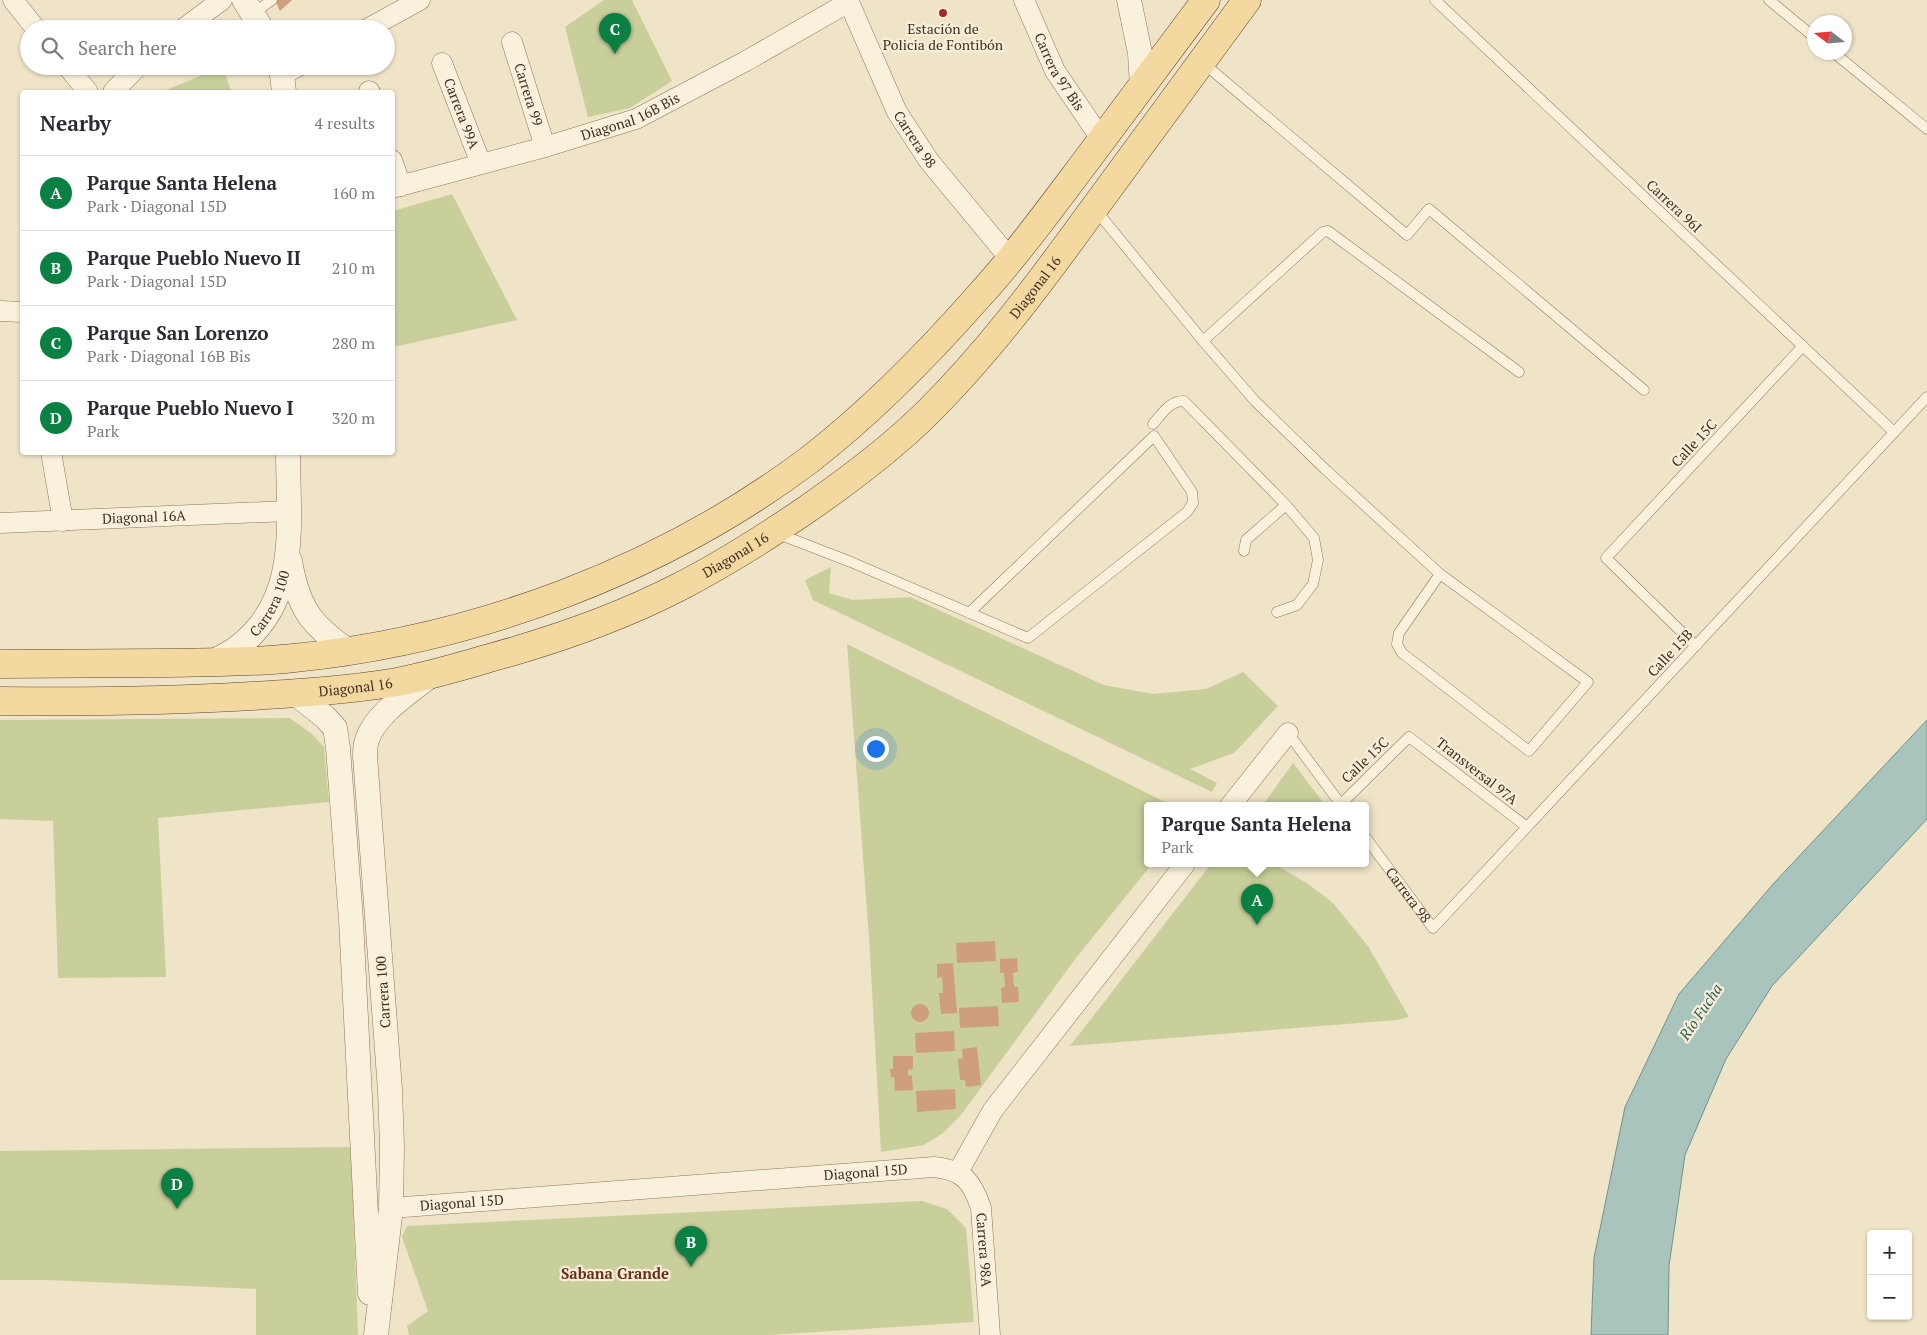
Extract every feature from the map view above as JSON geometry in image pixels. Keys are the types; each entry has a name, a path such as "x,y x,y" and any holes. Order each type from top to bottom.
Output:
{"main road":[{"path":"0,664 211,662 294,658 350,651 410,640 474,624 554,596 630,566 698,532 808,460 843,432 912,368 1011,260 1206,0"},
{"name":"Diagonal 16","path":"0,701 152,701 296,694 369,686 431,675 519,650 634,608 685,584 773,532 826,496 902,437 931,409 982,354 1008,322 1095,208 1247,0"}],"street":[{"path":"13,0 29,20"},
{"path":"195,20 222,0"},
{"path":"384,20 420,0"},
{"name":"Carrera 97 Bis","path":"1024,0 1055,71 1102,140"},
{"path":"1129,0 1140,53 1142,86"},
{"name":"Diagonal 16B Bis","path":"397,187 545,147 636,119 746,61 848,1"},
{"name":"Carrera 98","path":"848,1 902,120 929,161 1011,260"},
{"name":"Carrera 99","path":"512,42 545,147"},
{"name":"Carrera 99A","path":"442,63 481,164"},
{"path":"74,75 86,90"},
{"path":"115,90 129,75"},
{"path":"0,311 20,312"},
{"path":"51,455 63,521"},
{"name":"Carrera 100","path":"288,455 288,551 294,585 302,605 313,622 328,637 350,651"},
{"name":"Diagonal 16A","path":"0,523 288,511"},
{"name":"Carrera 100","path":"211,662 237,649 255,633 270,614 280,592 288,551"},
{"name":"Carrera 100","path":"374,1335 392,1208 390,1090 365,756 366,741 371,730 381,717 431,675"},
{"name":"Carrera 100","path":"296,694 325,717 335,728 338,748 351,920 366,1238 374,1335"},
{"path":"1233,802 1288,733"},
{"path":"958,1172 993,1110 1183,867"},
{"path":"351,920 377,918"},
{"name":"Diagonal 15D","path":"392,1208 934,1167 958,1172"},
{"name":"Carrera 98A","path":"958,1172 970,1183 981,1208 990,1335"}],"lane":[{"name":"Carrera 96I","path":"1434,0 1894,432"},
{"path":"1769,0 1807,31"},
{"path":"1843,60 1927,129"},
{"path":"1201,62 1407,236 1429,209 1644,390"},
{"path":"1095,208 1202,342 1268,414 1327,471 1440,574 1588,682 1530,751 1402,653 1397,644 1399,633 1440,574"},
{"path":"1202,342 1323,232 1328,231 1519,372"},
{"name":"Calle 15C","path":"1696,646 1606,558 1803,346"},
{"name":"Calle 15B","path":"1433,928 1927,397"},
{"path":"1153,424 1170,405 1176,401 1184,401 1286,505 1314,538 1318,560 1313,584 1297,604 1277,612"},
{"path":"773,532 852,562 970,613 1028,638 1187,512 1193,503 1192,492 1154,436 970,613"},
{"path":"1244,552 1246,540 1286,505"},
{"path":"1288,733 1340,802"},
{"name":"Calle 15C","path":"1345,802 1410,736"},
{"name":"Transversal 97A","path":"1410,736 1527,827"},
{"name":"Carrera 98","path":"1369,842 1433,928"}],"green space":[{"path":"604,0 632,0 672,81 630,108 588,117 565,27"},
{"path":"202,75 226,75 230,90 167,90"},
{"path":"452,194 517,320 395,347 395,210"},
{"path":"831,567 829,593 853,600 910,597 1104,685 1153,694 1206,689 1243,672 1278,706 1234,753 1190,769 1217,783 1212,792 813,600 805,580"},
{"path":"847,644 1165,802 1144,802 1144,867 1150,867 1076,958 961,1115 943,1133 924,1145 881,1152 869,937"},
{"path":"290,718 312,734 324,747 329,802 158,818 166,977 58,978 53,821 0,819 0,720"},
{"path":"1293,763 1323,802 1265,802"},
{"path":"1209,867 1279,867 1307,883 1333,903 1368,946 1409,1017 1397,1020 1070,1046"},
{"path":"351,1147 358,1335 256,1335 256,1289 47,1280 0,1280 0,1151"},
{"path":"922,1201 947,1209 966,1228 974,1322 770,1335 409,1335 407,1326 428,1311 402,1237 407,1226"}],"water":[{"name":"Río Fucha","path":"1927,720 1927,819 1772,986 1726,1059 1685,1155 1669,1266 1668,1335 1591,1335 1594,1258 1625,1107 1679,994 1774,883"}],"building":[{"path":"275,0 292,0 280,11"},
{"path":"995,941 996,961 957,963 956,943"},
{"path":"1017,958 1018,972 1013,973 1014,987 1018,987 1019,1002 1002,1003 1001,988 1005,987 1004,973 1000,973 1000,959"},
{"path":"953,963 957,1013 941,1014 939,993 943,993 942,977 937,978 937,964"},
{"path":"916,1004 924,1004 929,1009 927,1020 916,1022 911,1017 911,1009"},
{"path":"998,1006 999,1026 960,1028 959,1008"},
{"path":"954,1031 955,1051 916,1053 915,1033"},
{"path":"977,1047 981,1085 966,1087 965,1080 960,1080 958,1059 963,1058 962,1049"},
{"path":"893,1056 913,1056 913,1069 908,1070 908,1076 912,1075 913,1090 895,1091 894,1077 891,1077 890,1069 893,1069"},
{"path":"955,1089 956,1109 917,1112 916,1091"}],"place":[{"name":"Estación de Policia de Fontibón","path":"943,13"},
{"name":"Parque San Lorenzo","path":"615,54"},
{"name":"Parque Santa Helena","path":"1257,925"},
{"name":"Parque Pueblo Nuevo I","path":"177,1209"},
{"name":"Parque Pueblo Nuevo II","path":"691,1267"}],"district":[{"name":"Sabana Grande","path":"615,1274"}]}
